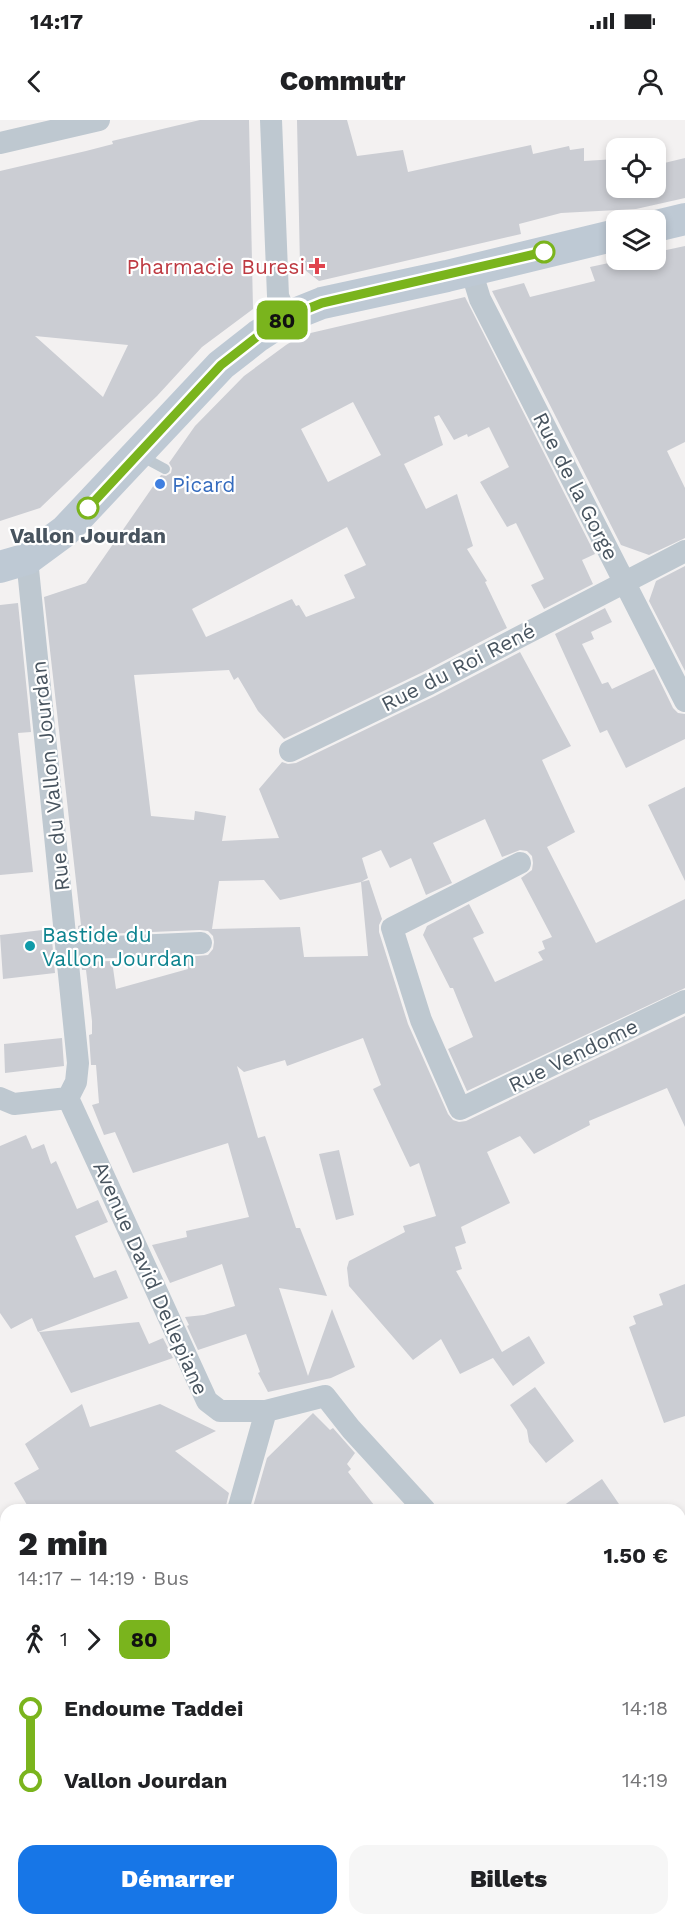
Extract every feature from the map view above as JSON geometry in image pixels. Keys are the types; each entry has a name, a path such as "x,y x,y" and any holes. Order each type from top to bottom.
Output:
{"street":[{"path":"0,143 99,120"},
{"path":"271,120 278,296 287,317"},
{"path":"666,224 685,219"},
{"path":"14,563 65,531 152,462 221,365 287,317 322,303 606,237"},
{"name":"Rue de la Gorge","path":"471,270 480,299 685,701"},
{"name":"Rue du Roi René","path":"290,751 429,684 685,551"},
{"name":"Rue du Vallon Jourdan","path":"14,563 68,949 78,1063 76,1082 68,1098"},
{"name":"Rue Vendome","path":"520,863 392,928 421,1020 460,1109 685,1000"},
{"path":"68,949 201,943"},
{"path":"0,1098 14,1104 68,1098"},
{"name":"Avenue David Dellepiane","path":"68,1098 207,1401 220,1411 266,1411 325,1396 351,1429 419,1504"},
{"path":"240,1504 266,1411"}],"building":[{"path":"200,120 249,120 253,309 202,347 157,396 40,508 0,521 0,171 113,144 112,141","holes":["35,336 128,345 103,397"]},
{"path":"297,120 347,120 357,156 403,150 408,172 531,145 533,154 569,146 570,150 584,148 584,161 606,160 606,198 666,198 666,163 685,158 685,198 636,209 561,213 519,224 521,234 319,281 300,266"},
{"path":"685,246 685,442 667,451 685,488 685,538 649,555 621,545 492,291 524,283 530,297 595,281 590,267 606,264 606,270 666,270 666,250"},
{"path":"465,297 595,554 582,560 593,584 544,609 531,585 544,579 516,523 507,527 480,482 509,467 489,427 468,437 467,434 454,440 439,415 434,417 443,445 404,464 426,509 457,494 473,546 467,549 487,581 485,582 507,628 423,672 284,739 258,711 238,677 234,680 229,670 134,675 151,816 194,820 195,811 226,816 222,841 279,838 259,789 282,762 296,763 520,652 571,746 542,760 575,832 547,847 596,943 685,899 685,988 467,1091 448,1049 473,1037 453,988 450,988 423,935 427,926 469,904 484,933 473,938 495,982 543,960 538,952 545,949 542,941 552,937 521,878 532,870 532,856 527,851 520,850 502,857 485,819 433,843 452,883 426,895 411,858 390,868 381,850 362,858 368,878 361,882 369,880 382,919 379,932 408,1024 448,1114 453,1120 466,1121 685,1016 685,1127 667,1088 589,1121 590,1125 534,1154 520,1136 487,1152 510,1203 461,1227 466,1243 455,1247 462,1269 456,1271 502,1352 529,1336 545,1363 513,1386 493,1358 460,1374 441,1339 413,1360 349,1286 347,1268 349,1261 405,1232 403,1226 436,1216 419,1163 410,1167 373,1089 381,1085 363,1038 287,1066 285,1060 244,1072 237,1066 258,1138 265,1136 296,1228 300,1228 327,1296 279,1288 308,1376 332,1309 355,1367 331,1378 268,1392 258,1373 260,1372 246,1334 198,1350 185,1317 204,1315 235,1306 222,1264 170,1283 152,1245 187,1237 186,1231 249,1217 228,1143 133,1173 115,1132 104,1135 92,1105 99,1103 96,1065 91,1065 89,1035 92,1034 92,1021 86,970 82,970 81,962 112,961 116,989 188,969 187,957 208,955 213,949 214,942 213,936 208,931 200,930 79,935 78,926 81,925 44,597 86,583 161,475 166,476 171,473 172,468 169,463 195,426 244,376 302,335","holes":["353,402 381,455 328,482 301,429","347,527 366,565 344,575 355,598 306,617 299,605 296,606 292,599 206,637 192,609","264,880 280,900 361,882 368,956 304,957 300,927 212,929 219,881"]},
{"path":"685,566 685,671 649,601 656,581"},
{"path":"18,603 31,732 18,733 33,872 0,875 0,605"},
{"path":"605,608 612,622 591,632 594,639 582,644 602,684 608,682 612,689 654,669 673,708 678,713 685,714 685,739 626,768 607,730 600,733 555,634"},
{"path":"685,787 685,881 648,805"},
{"name":"Bastide du Vallon Jourdan","path":"51,929 55,973 3,979 0,935"},
{"path":"62,1038 64,1066 5,1073 4,1044"},
{"path":"26,1135 32,1149 44,1144 51,1164 56,1161 77,1209 98,1200 108,1222 75,1236 94,1278 116,1270 128,1298 38,1332 32,1318 11,1329 0,1313 0,1146"},
{"path":"339,1150 354,1215 336,1220 319,1154"},
{"path":"685,1284 685,1416 664,1423 629,1327 636,1324 633,1316 663,1305 659,1294"},
{"path":"139,1322 149,1344 163,1338 173,1358 71,1393 39,1332"},
{"path":"535,1387 574,1441 546,1463 529,1442 527,1430 510,1405"},
{"path":"82,1404 90,1427 160,1404 216,1431 175,1451 229,1493 226,1504 26,1504 14,1483 39,1469 25,1444"},
{"path":"313,1413 330,1430 333,1428 355,1453 347,1464 351,1469 348,1472 373,1504 254,1504 267,1458"},
{"path":"602,1479 619,1504 566,1504"}],"bus line":[{"name":"80","path":"88,508 221,365 287,317 322,303 544,252"}],"place":[{"name":"Pharmacie Buresi","path":"317,266"},
{"name":"Picard","path":"160,484"},
{"name":"Vallon Jourdan","path":"88,508"},
{"name":"Bastide du Vallon Jourdan","path":"30,946"}]}
